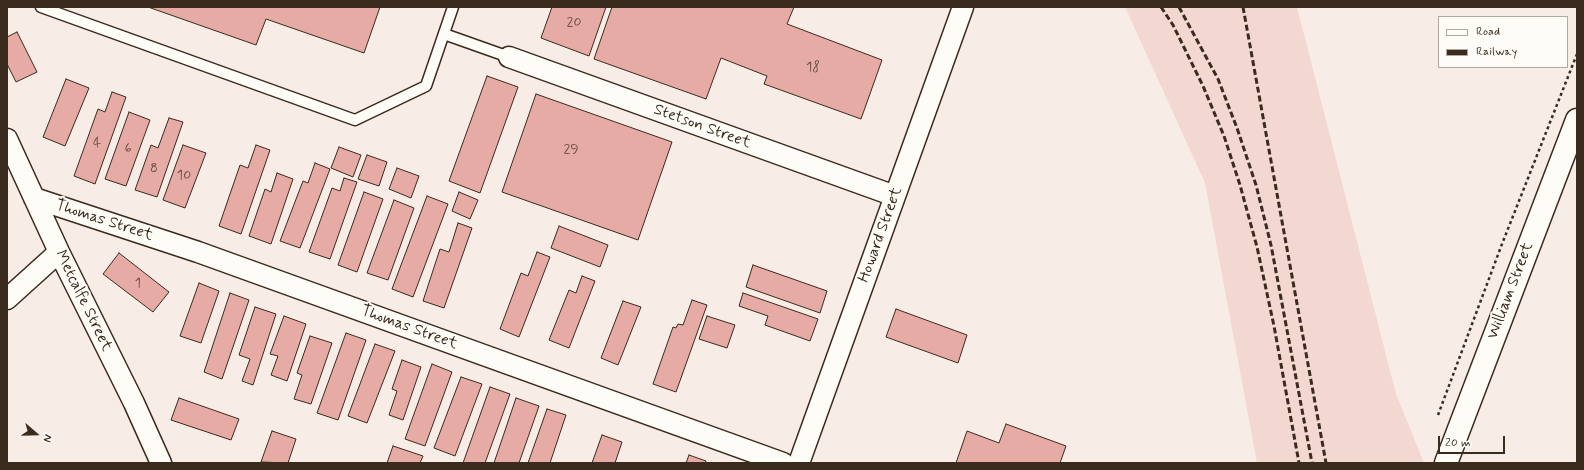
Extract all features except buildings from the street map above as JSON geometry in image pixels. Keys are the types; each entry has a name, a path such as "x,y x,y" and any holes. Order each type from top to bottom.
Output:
{"main road":[{"name":"William Street","path":"1446,463 1577,120"}],"street":[{"name":"Howard Street","path":"799,463 963,7"},
{"name":"Stetson Street","path":"508,57 895,196"},
{"name":"Metcalfe Street","path":"7,139 59,252 134,403 161,463"},
{"name":"Thomas Street","path":"34,198 198,252 783,463"},
{"path":"7,299 59,252"}],"lane":[{"path":"41,7 355,120 426,86 453,7"},
{"path":"444,34 508,57"}],"path":[{"path":"1436,419 1502,244 1577,54"}],"shaded area":[{"path":"1125,7 1297,7 1396,394 1424,463 1257,463 1205,183"}],"railway":[{"path":"1161,7 1173,25 1203,86 1224,136 1240,185 1257,247 1274,326 1299,463"},
{"path":"1179,7 1218,79 1237,128 1256,185 1271,245 1312,463"},
{"path":"1243,7 1326,463"}]}
